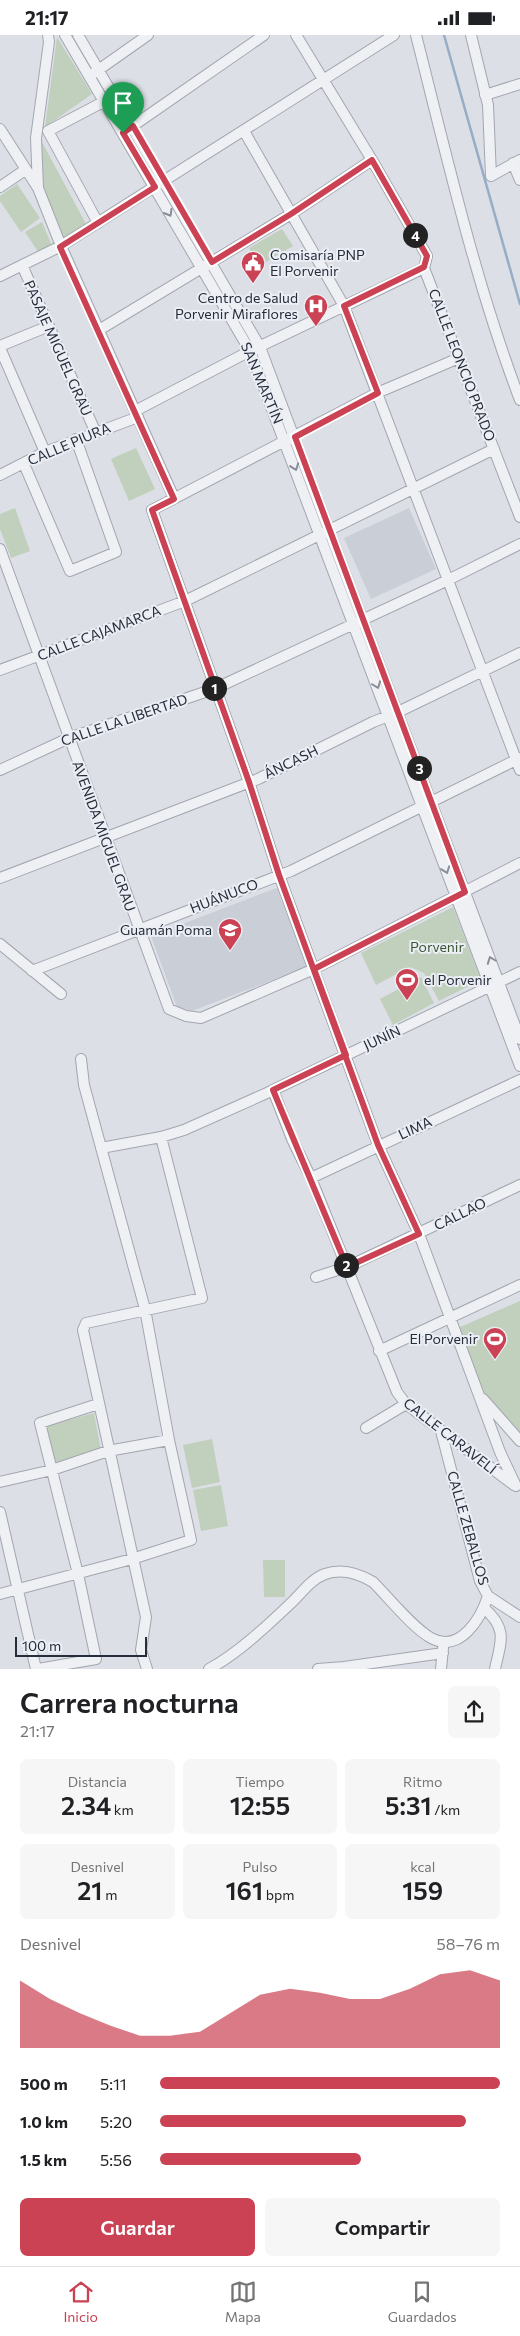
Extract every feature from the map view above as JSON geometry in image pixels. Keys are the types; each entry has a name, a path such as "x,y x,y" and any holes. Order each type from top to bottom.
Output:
{"street":[{"path":"38,188 36,138 49,42 48,35"},
{"name":"SAN MARTÍN","path":"65,35 123,133 212,262 260,347 268,381 325,532 354,624 371,669 393,714 495,984 511,1027 520,1066"},
{"name":"SAN MARTÍN","path":"78,35 133,126 159,185 202,268 268,381"},
{"path":"90,75 148,35"},
{"path":"123,133 264,35"},
{"name":"CALLE LEONCIO PRADO","path":"296,35 324,79 427,256 424,267 520,517"},
{"path":"0,276 60,247 394,35"},
{"path":"414,35 442,145 499,345 520,400"},
{"path":"471,35 488,105 491,176 517,162 520,180"},
{"path":"485,95 520,84"},
{"path":"98,223 48,131 105,101"},
{"path":"0,129 38,188 60,247 174,499"},
{"path":"244,131 344,306 519,763"},
{"path":"99,330 291,214 372,160"},
{"path":"0,187 25,170"},
{"name":"PASAJE MIGUEL GRAU","path":"22,265 95,431"},
{"name":"CALLE PIURA","path":"0,475 45,452 137,414 250,351 424,267"},
{"path":"45,452 0,347 49,326"},
{"path":"459,358 378,393 291,440 152,510 214,689 249,782 279,875 378,1145 419,1234 500,1452 518,1488"},
{"path":"24,463 70,571 116,551 76,439"},
{"name":"CALLE CAJAMARCA","path":"0,670 185,601 494,449"},
{"name":"SAN MARTÍN","path":"325,532 364,619 381,665 393,714"},
{"name":"CALLE LA LIBERTAD","path":"0,770 69,738 214,689 520,545"},
{"name":"AVENIDA MIGUEL GRAU","path":"0,549 138,929 169,1009 186,1016 201,1018 314,969"},
{"name":"ÁNCASH","path":"0,878 104,836 249,782 373,721 393,714 520,653"},
{"path":"371,669 381,665"},
{"name":"HUÁNUCO","path":"32,971 291,871 427,804 519,763"},
{"path":"314,969 520,863"},
{"path":"0,945 61,994"},
{"name":"JUNÍN","path":"101,1148 160,1137 184,1130 520,973"},
{"name":"SAN MARTÍN","path":"511,1027 520,1039"},
{"path":"0,1594 132,1559 191,1540 169,1440 145,1309 84,1085 82,1059"},
{"name":"LIMA","path":"311,1178 520,1080"},
{"name":"CALLE CARAVELÍ","path":"270,1091 311,1178 396,1391 406,1404 518,1488"},
{"path":"147,1669 141,1650 146,1617 108,1451 83,1326 86,1323 202,1297 160,1137"},
{"name":"CALLAO","path":"316,1277 347,1267 520,1185"},
{"path":"379,1351 520,1285"},
{"path":"478,1394 520,1441"},
{"path":"0,1512 37,1669 96,1659 78,1574 40,1423 98,1404"},
{"path":"366,1428 406,1404"},
{"name":"CALLE ZEBALLOS","path":"441,1431 480,1581 488,1596"},
{"path":"0,1482 52,1469 108,1451 169,1440"},
{"path":"216,1667 290,1605 318,1577 334,1572 351,1572 368,1579 422,1631 433,1639 444,1642 454,1641 464,1636 484,1609 488,1596 520,1617"},
{"path":"484,1609 496,1619 500,1626 501,1639 495,1669"},
{"path":"441,1669 444,1642"},
{"path":"318,1669 344,1668 443,1653"}],"shaded area":[{"path":"409,508 436,569 371,599 344,538"},
{"name":"Guamán Poma","path":"279,887 309,966 192,1011 177,1007 151,936"}],"green space":[{"path":"57,37 92,94 45,127"},
{"path":"42,142 86,224 61,239 42,180"},
{"path":"17,184 40,218 21,232 0,201 0,196"},
{"path":"42,222 52,246 39,253 25,232"},
{"path":"282,229 293,246 259,266 249,248"},
{"path":"136,448 155,489 129,501 111,459"},
{"path":"15,508 30,551 11,558 0,529 0,514"},
{"name":"Porvenir","path":"453,907 481,980 439,1001 424,973 410,967 376,985 361,953"},
{"name":"el Porvenir","path":"421,977 434,1003 393,1025 380,999"},
{"name":"El Porvenir","path":"520,1301 520,1436 482,1393 458,1328"},
{"path":"94,1413 101,1451 53,1465 46,1426"},
{"path":"212,1439 220,1482 192,1488 183,1445"},
{"path":"221,1485 228,1526 201,1531 193,1490"},
{"path":"263,1560 285,1560 285,1597 264,1597"}],"waterway":[{"path":"444,35 520,304"}],"place":[{"name":"Comisaría PNP El Porvenir","path":"253,284"},
{"name":"Centro de Salud Porvenir Miraflores","path":"316,327"},
{"name":"Guamán Poma","path":"230,951"},
{"name":"el Porvenir","path":"407,1001"},
{"name":"El Porvenir","path":"495,1360"}],"route":[{"path":"123,133 133,126 212,262 291,214 372,160 427,256 424,267 344,306 378,393 295,437 465,892 314,969 346,1055 273,1090 347,1267 419,1234 378,1145 346,1055 279,875 249,782 214,689 152,510 174,499 60,247 155,187 123,133"}]}
